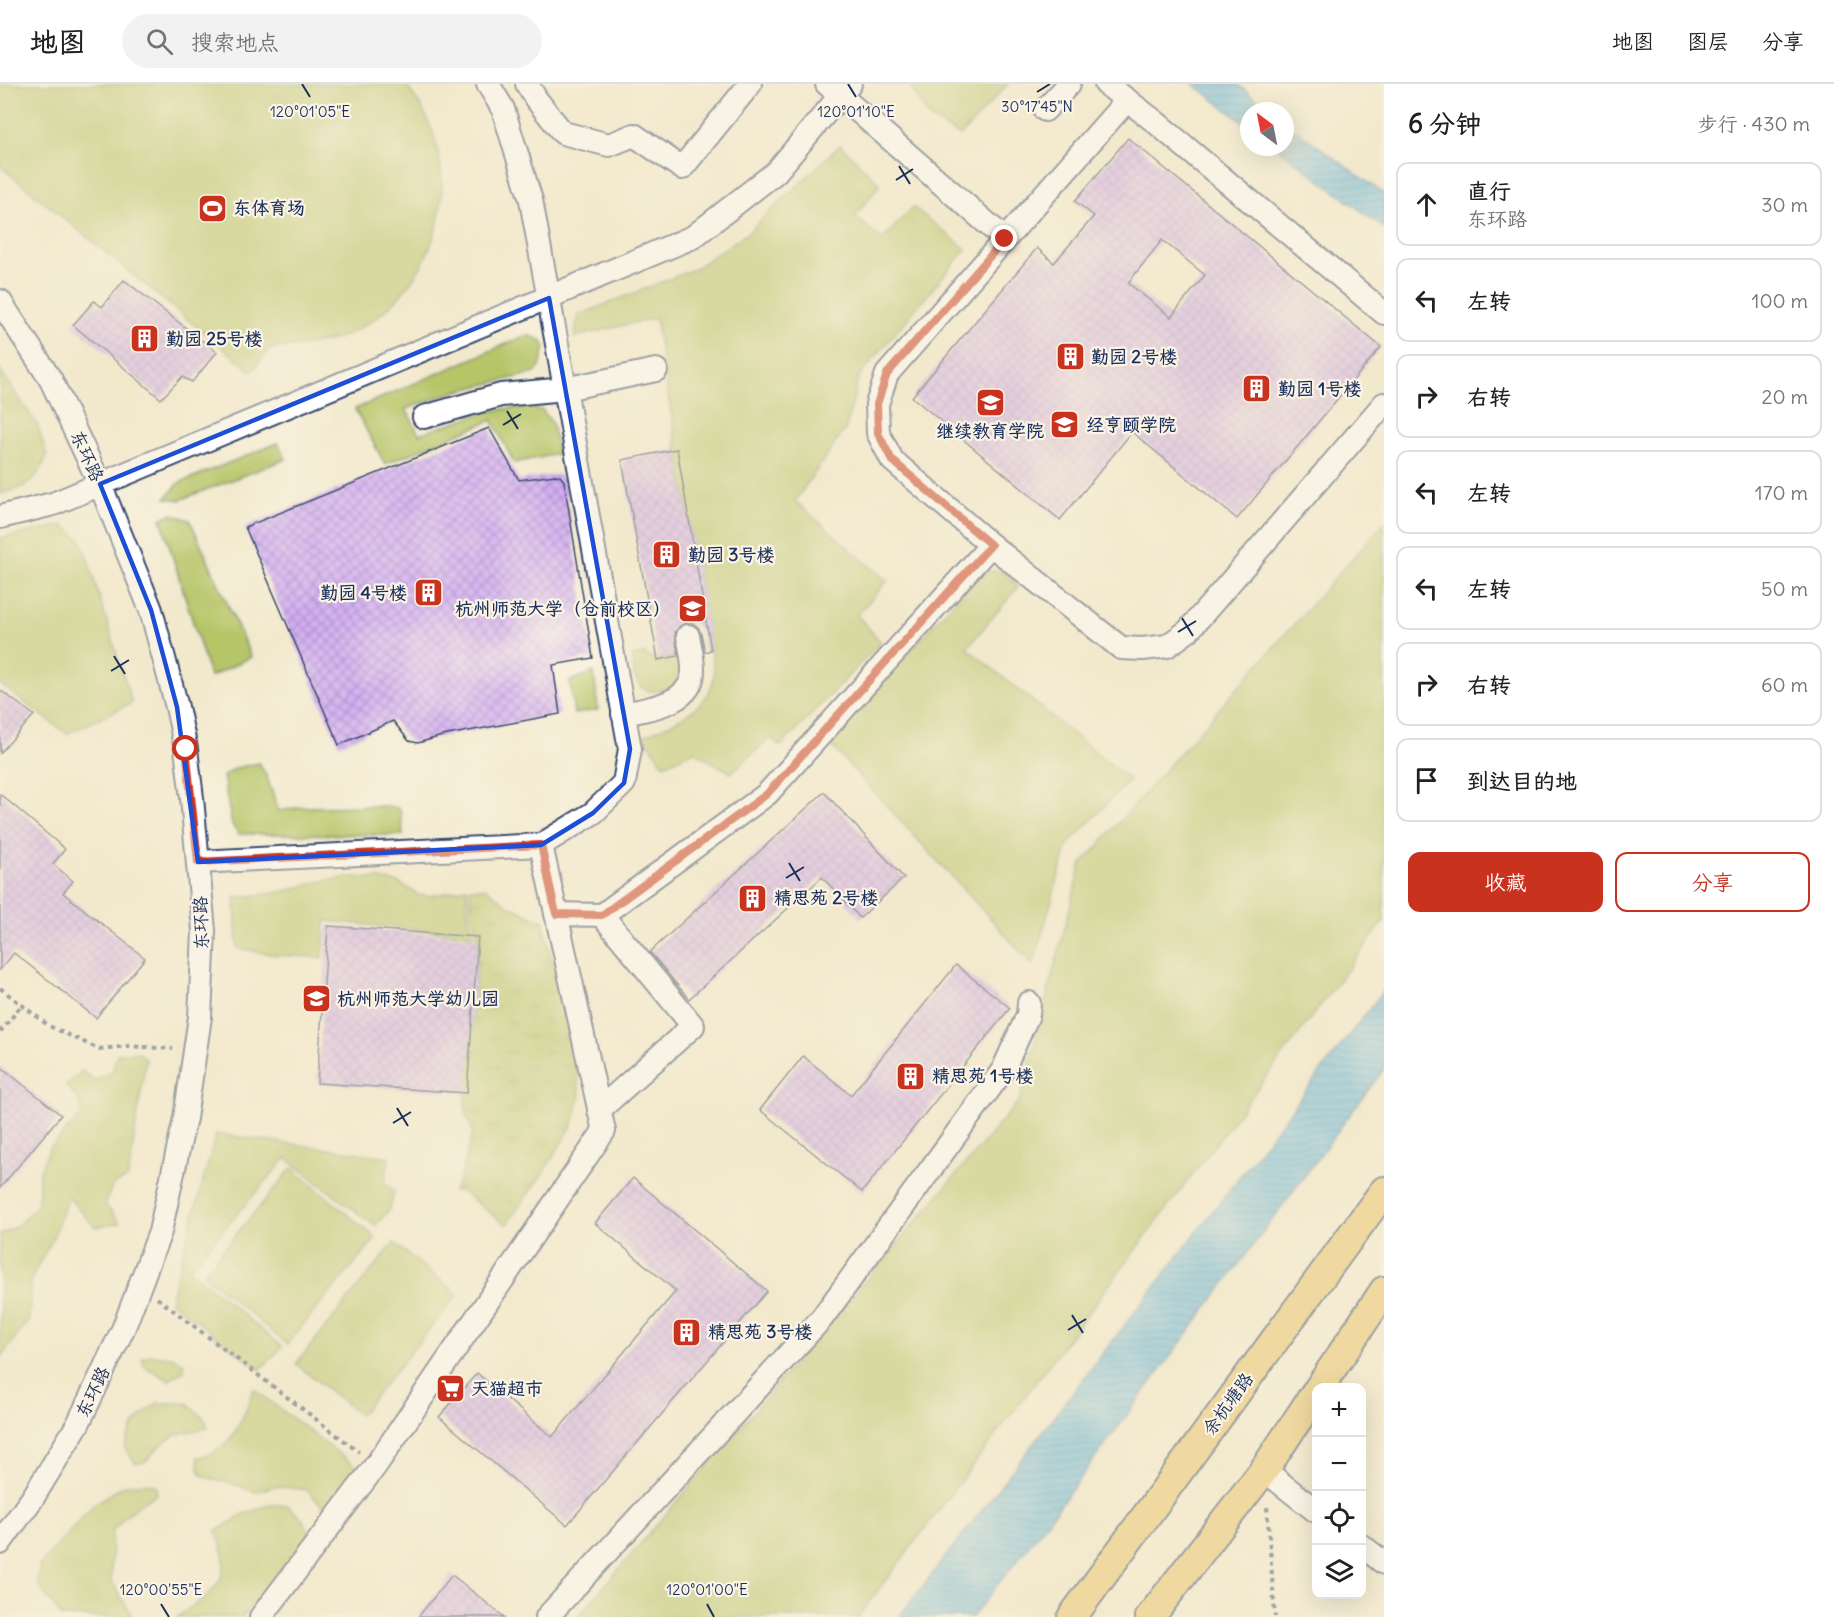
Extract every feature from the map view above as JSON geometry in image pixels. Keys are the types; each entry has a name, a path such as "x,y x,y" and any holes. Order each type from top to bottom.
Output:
{"main road":[{"name":"余杭塘路","path":"1071,1617 1384,1191"},
{"path":"1322,1383 1384,1291"},
{"path":"1150,1617 1264,1470 1312,1399"}],"street":[{"path":"198,862 541,845 593,813 624,783 630,749 531,200 503,109 488,84"},
{"path":"503,109 529,89 564,134 609,145 634,135 682,168 750,84"},
{"path":"1045,110 1069,84"},
{"path":"1106,84 1384,313"},
{"path":"0,517 53,504 693,237 776,172 840,88 1005,239"},
{"path":"1127,100 887,374 877,404 878,433 892,460 991,545 1121,648 1143,649 1167,646 1188,631 1384,404"},
{"name":"东环路","path":"0,301 51,380 100,484 151,610 186,749 204,931 200,1017 184,1118 160,1232 124,1327 78,1424 32,1499 0,1543"},
{"path":"424,417 501,396 565,388 656,370"},
{"path":"556,914 602,915 767,794 991,545"},
{"path":"623,714 660,708 677,699 688,686 694,671 688,636"},
{"path":"261,1617 376,1465 604,1131 541,845"},
{"path":"599,1110 693,1026 602,915"},
{"path":"547,1617 822,1318 1003,1070 1028,1015 1029,1003"},
{"path":"1264,1470 1312,1507"},
{"path":"1366,1549 1384,1563"}],"path":[{"path":"0,988 49,1026 99,1049 129,1046 194,1050"},
{"path":"0,1032 22,1005"},
{"path":"140,1285 376,1465"},
{"path":"1264,1470 1275,1617"}],"highlighted area":[{"path":"549,298 630,749 624,783 593,813 541,845 198,862 177,707 151,610 100,484"}],"green space":[{"path":"0,84 405,84 426,116 438,151 442,188 437,224 425,258 406,289 379,315 337,338 308,345 269,349 252,372 0,166"},
{"path":"909,84 1008,84 960,136 930,118"},
{"path":"840,145 880,184 855,216 882,240 913,207 966,249 859,376 846,428 795,501 887,581 857,615 881,642 781,746 770,738 731,773 694,751 664,765 644,736 688,714 698,706 706,697 714,674 655,318 574,337 579,315 694,269 750,231"},
{"path":"527,335 541,340 545,347 540,367 535,373 453,392 406,409 419,434 495,410 527,408 542,410 552,423 558,454 514,463 492,420 385,464 355,409"},
{"path":"0,370 38,426 47,456 35,478 18,489 0,494"},
{"path":"278,443 286,459 180,500 166,498 179,483"},
{"path":"171,514 190,520 251,657 210,677 161,519"},
{"path":"1384,523 1384,921 858,1617 578,1617 1020,1100 1081,865"},
{"path":"63,525 82,541 132,703 67,734 0,684 0,538"},
{"path":"994,570 1007,574 1018,587 967,648 1130,780 1068,844 1033,965 828,742 971,583 982,573"},
{"path":"644,653 656,659 679,656 682,669 678,684 656,691 640,686 634,675 632,657"},
{"path":"594,672 598,710 574,714 570,681"},
{"path":"259,763 266,775 279,811 301,807 389,806 400,809 403,835 239,834 232,825 223,776 236,768"},
{"path":"351,877 399,883 419,895 430,896 467,888 468,914 474,935 325,921 323,958 275,955 237,948 235,898 286,891 317,882"},
{"path":"470,888 486,888 509,906 543,921 574,1054 580,1095 573,1124 545,1170 506,1225 461,1191 453,1191 460,1180 473,1132 467,1116 465,1099 479,936 471,914"},
{"path":"138,1052 146,1059 128,1178 113,1185 105,1204 120,1223 95,1227 68,1197 53,1238 31,1279 29,1319 0,1359 0,1235 17,1226 37,1206 39,1173 49,1149 83,1113 78,1100 66,1085 82,1071 95,1080 112,1072 117,1054"},
{"path":"216,1134 389,1157 385,1183 394,1191 390,1209 375,1226 286,1158 189,1269 282,1347 260,1370 170,1301"},
{"path":"292,1168 376,1238 287,1344 203,1274"},
{"path":"394,1243 458,1294 360,1415 296,1364"},
{"path":"150,1355 171,1357 184,1363 184,1370 169,1380 144,1366 142,1358"},
{"path":"254,1389 359,1469 329,1509 323,1507 307,1490 275,1486 255,1492 204,1476 199,1470 198,1457 220,1448 235,1432"},
{"path":"158,1403 187,1403 203,1417 208,1427 174,1436 160,1446 145,1462 135,1463 125,1449 129,1435 141,1417"},
{"path":"147,1483 157,1486 157,1494 123,1518 112,1532 111,1580 133,1617 62,1617 38,1585 39,1566 94,1504 125,1485"},
{"path":"269,1505 287,1505 304,1521 310,1534 242,1617 177,1617 211,1592 223,1573 222,1547 216,1531 244,1514"}],"water":[{"path":"1193,84 1237,84 1260,102 1240,102 1240,120"},
{"path":"1294,129 1384,194 1384,228 1288,156 1294,156"},
{"path":"1384,990 1384,1069 1049,1520 972,1617 899,1617"}],"building":[{"name":"勤园 2号楼","path":"1128,138 1381,347 1237,519 1132,432 1060,520 912,397 1037,248 1054,263 1094,216 1075,201","holes":["1162,240 1205,275 1171,317 1128,283"]},
{"name":"勤园 25号楼","path":"124,280 217,352 192,382 182,377 161,399 73,325 94,301 102,307"},
{"name":"勤园 4号楼","path":"489,428 519,480 555,475 560,476 564,481 593,658 553,665 560,714 442,736 418,743 409,741 393,721 339,745 245,527"},
{"name":"勤园 3号楼","path":"677,449 711,650 705,652 698,627 693,623 686,623 675,632 678,656 658,660 622,460"},
{"path":"0,690 34,715 0,753"},
{"name":"精思苑 2号楼","path":"824,792 904,878 860,918 822,877 689,999 650,952"},
{"path":"0,794 65,849 53,864 73,881 63,893 145,958 96,1018 14,953 0,970"},
{"path":"328,926 478,937 467,1093 317,1083"},
{"name":"精思苑 1号楼","path":"956,965 1010,1008 862,1192 760,1110 803,1056 851,1095"},
{"path":"0,1066 61,1115 0,1188"},
{"name":"精思苑 3号楼","path":"633,1178 767,1291 567,1525 439,1417 477,1373 552,1437 676,1291 595,1223"},
{"path":"452,1575 504,1617 418,1617"}],"place":[{"name":"东体育场","path":"212,208"},
{"name":"勤园 25号楼","path":"145,339"},
{"name":"勤园 2号楼","path":"1070,357"},
{"name":"勤园 1号楼","path":"1257,389"},
{"name":"继续教育学院","path":"990,402"},
{"name":"经亨颐学院","path":"1065,425"},
{"name":"勤园 3号楼","path":"667,555"},
{"name":"勤园 4号楼","path":"428,593"},
{"name":"杭州师范大学（仓前校区）","path":"692,609"},
{"name":"精思苑 2号楼","path":"753,898"},
{"name":"杭州师范大学幼儿园","path":"316,999"},
{"name":"精思苑 1号楼","path":"911,1076"},
{"name":"精思苑 3号楼","path":"687,1332"},
{"name":"天猫超市","path":"450,1389"}],"route":[{"path":"186,749 198,862 541,845 556,914 602,915 767,794 991,545 892,460 878,433 877,404 887,374 1005,239"}]}
